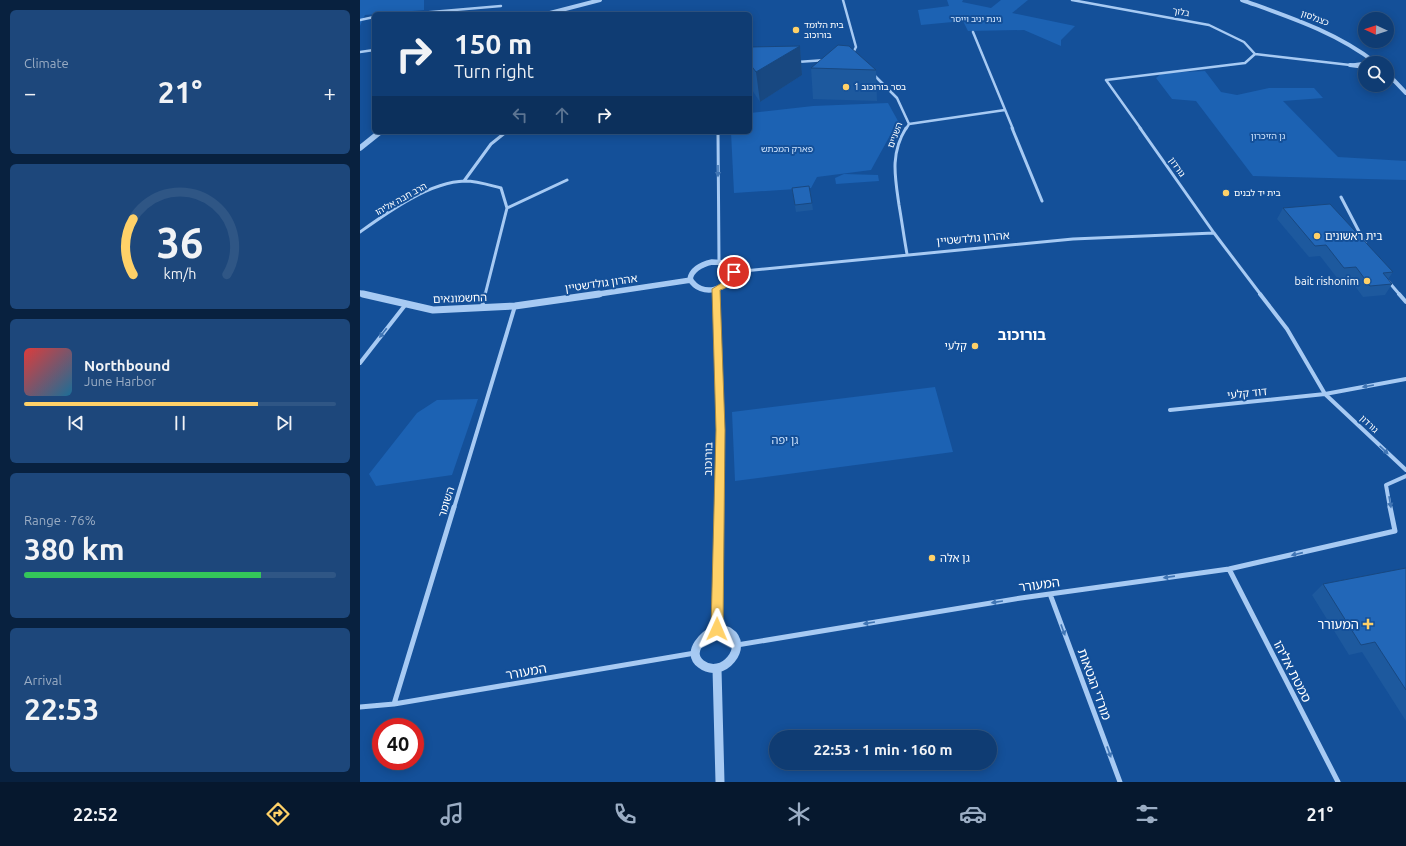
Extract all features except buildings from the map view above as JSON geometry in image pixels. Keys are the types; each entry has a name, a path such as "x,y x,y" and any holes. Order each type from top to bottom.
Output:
{"street":[{"path":"554,12 600,0"},
{"path":"843,0 856,47 854,53 850,57"},
{"name":"בלוך","path":"1072,0 1209,25 1244,42 1255,54"},
{"name":"כצנלסון","path":"1242,0 1333,34 1367,56"},
{"path":"431,12 501,6"},
{"path":"360,20 372,17"},
{"path":"973,32 1042,202"},
{"path":"360,52 372,50"},
{"path":"1255,54 1358,66"},
{"name":"גורדון","path":"1255,54 1245,63 1106,80 1214,233 1288,330 1325,394 1406,470"},
{"path":"795,62 831,59"},
{"path":"1350,65 1358,64"},
{"name":"השניים","path":"869,71 897,98 909,124 902,133 897,144 893,173 907,254"},
{"path":"1394,80 1406,93"},
{"path":"909,124 1005,110"},
{"path":"360,148 378,134"},
{"path":"464,181 491,144 504,134"},
{"path":"718,134 719,262"},
{"path":"482,307 507,208 567,180"},
{"name":"הרב חבה אליהו","path":"360,232 378,219 436,188 464,181 480,182 501,188 507,208"},
{"path":"1341,197 1367,247"},
{"name":"אהרון גולדשטיין","path":"734,272 1073,239 1214,233"},
{"path":"719,262 729,265 734,272 731,280 722,287 716,289 699,288 693,285 691,280 691,275 698,266 705,263 719,262"},
{"path":"1386,279 1406,302"},
{"name":"אהרון גולדשטיין","path":"515,306 691,280"},
{"name":"בורוכוב","path":"716,289 720,430 717,629"},
{"name":"החשמונאים","path":"360,293 433,310 515,306"},
{"path":"360,362 406,304"},
{"name":"השומר","path":"394,704 515,306"},
{"name":"דוד קלעי","path":"1170,410 1325,394 1406,379"},
{"name":"המעורר","path":"737,645 1050,594 1229,569 1395,531 1386,485 1406,476"},
{"name":"סמטת אליהו","path":"1229,569 1338,782"},
{"name":"מורדי הגטאות","path":"1050,594 1120,782"},
{"path":"717,629 728,631 733,635 737,645 734,658 724,667 717,669 710,669 700,664 696,652 700,640 710,631 717,629"},
{"name":"המעורר","path":"360,708 394,704 696,652"},
{"path":"717,669 720,782"}],"green space":[{"path":"360,0 424,0 424,10 372,12 372,14 365,15 360,26"},
{"name":"גינת יניב וייסר","path":"947,0 963,0 962,2 991,8 1001,0 1028,0 1012,13 1075,26 1061,40 1061,46 1024,30 968,31 963,21 921,25 918,10 949,6"},
{"name":"גן הזיכרון","path":"1205,71 1221,92 1237,95 1269,88 1314,88 1323,98 1283,101 1338,157 1406,161 1406,180 1253,176 1196,101 1172,99 1156,78 1162,73"},
{"name":"פארק המכתש","path":"888,103 898,121 871,170 817,177 811,188 734,193 731,134 752,134 752,113 813,106"},
{"path":"844,174 878,175 879,181 836,184 835,178"},
{"name":"גן יפה","path":"935,387 953,452 735,481 732,412"},
{"path":"478,399 452,475 376,486 369,474 417,413 437,400"}],"place":[{"name":"בית הלומד בורוכוב","path":"796,30"},
{"name":"בסר בורוכוב 1","path":"846,87"},
{"name":"בית יד לבנים","path":"1226,193"},
{"name":"בית ראשונים","path":"1317,236"},
{"name":"bait rishonim","path":"1367,281"},
{"name":"קלעי","path":"975,346"},
{"name":"גן אלה","path":"932,558"},
{"name":"המעורר","path":"1368,624"}],"district":[{"name":"בורוכוב","path":"1022,334"}],"route":[{"path":"717,629 720,430 716,289 727,284 731,280 734,272"}]}
